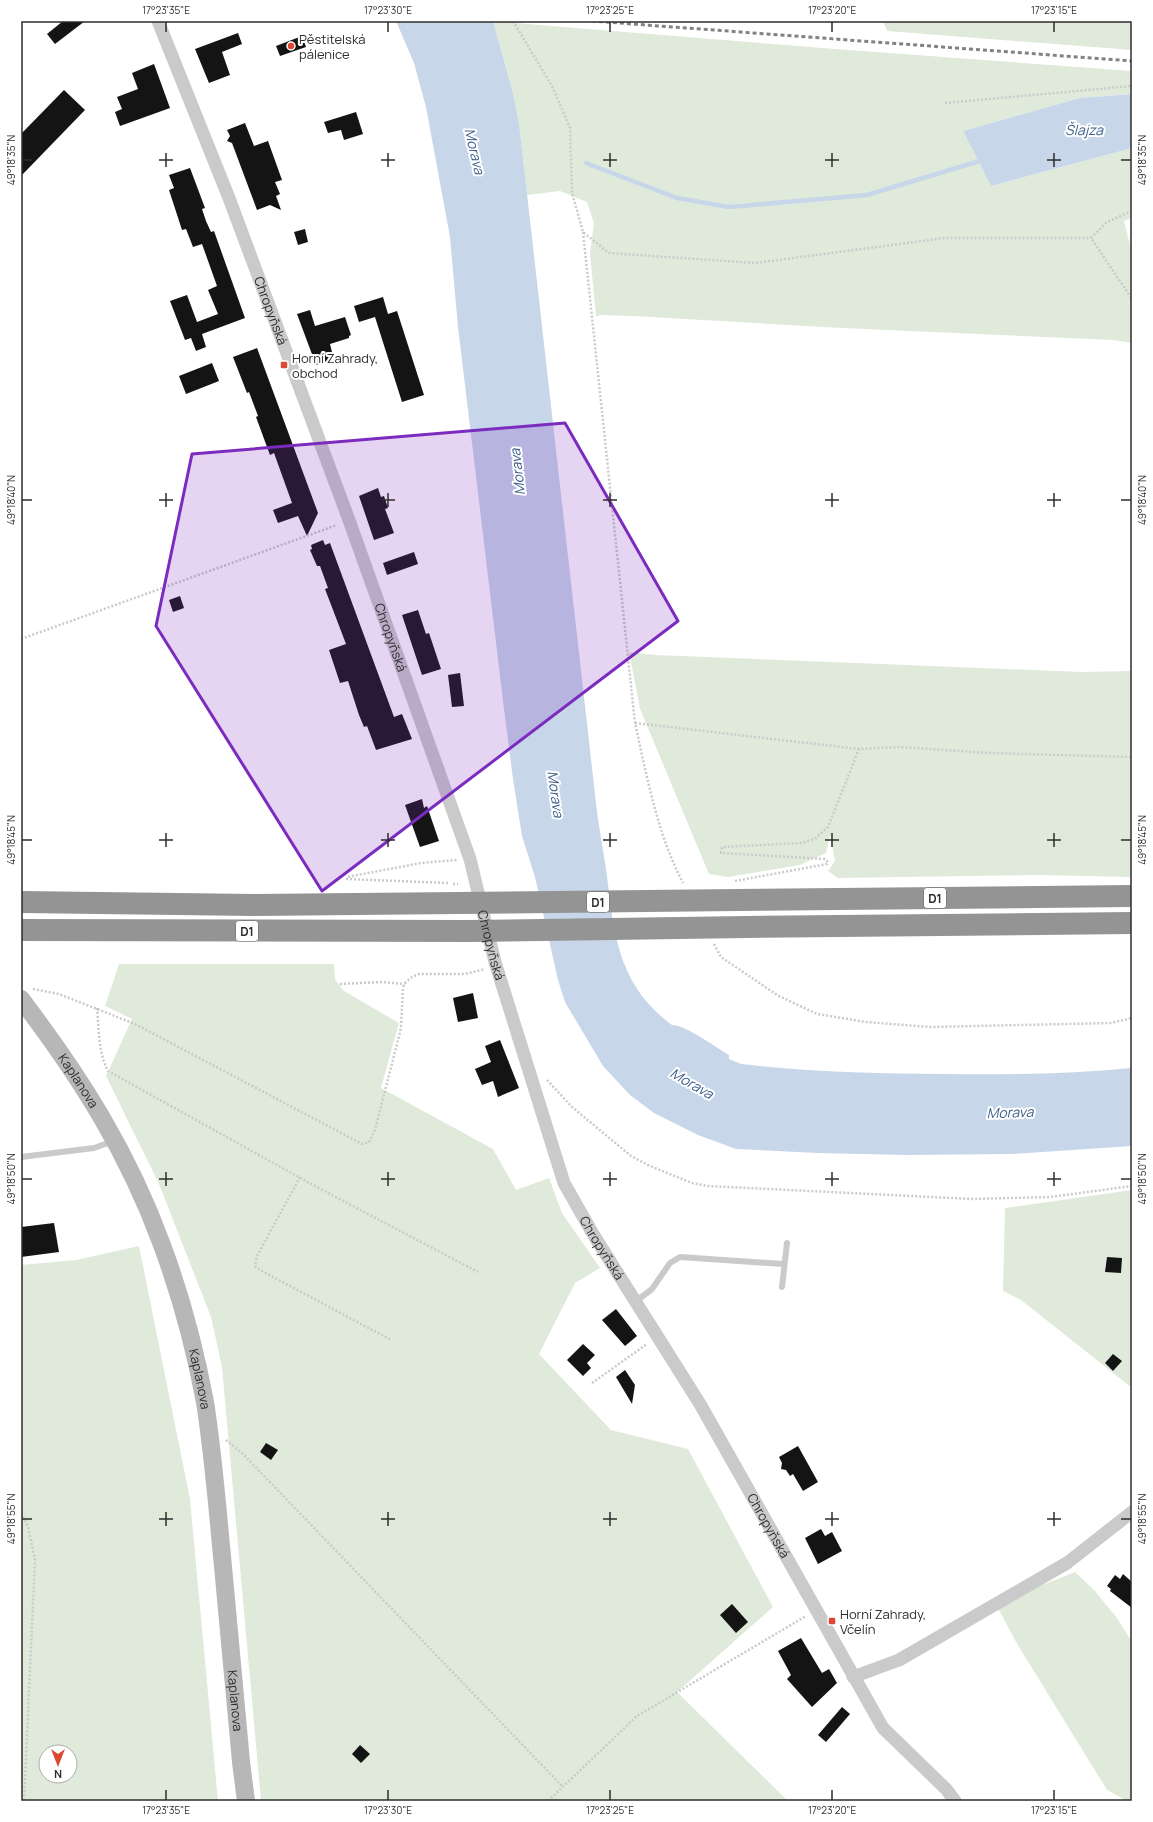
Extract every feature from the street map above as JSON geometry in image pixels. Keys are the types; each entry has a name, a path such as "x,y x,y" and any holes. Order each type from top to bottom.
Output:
{"highway":[{"name":"D1","path":"21,902 254,905 455,894 736,890 1132,896"},
{"name":"D1","path":"24,930 468,931 1132,923"}],"main road":[{"name":"Kaplanova","path":"24,994 75,1072 116,1141 149,1212 177,1290 197,1363 210,1434 246,1801"}],"street":[{"name":"Chropyňská","path":"158,21 229,198 349,520 470,859 495,962 564,1183 592,1234 700,1404 815,1611 883,1728 946,1789 956,1801"},
{"path":"853,1677 899,1660 1067,1563 1132,1512"}],"lane":[{"path":"21,1157 94,1148 116,1141"},
{"path":"782,1287 783,1264 787,1243"},
{"path":"635,1302 652,1289 670,1263 680,1256 783,1264"}],"path":[{"path":"513,21 552,86 570,128 572,193 583,232 635,723 651,798 673,864 684,885"},
{"path":"945,103 1132,86"},
{"path":"583,232 608,253 755,263 945,238 1091,238 1107,222 1132,211"},
{"path":"1091,238 1132,299"},
{"path":"21,639 349,520"},
{"path":"635,723 859,748 899,747 990,753 1132,757"},
{"path":"736,890 827,864 828,862 825,859 721,852 722,847 800,844 815,839 828,827 859,748"},
{"path":"455,894 347,879 347,876 421,863 470,859"},
{"path":"713,942 720,956 777,995 818,1014 866,1022 930,1026 1111,1023 1132,1018"},
{"path":"24,994 59,994 135,1024 357,1142 365,1144 369,1142 375,1130 401,1028 402,994 405,984 412,977 419,974 464,974 488,967 495,962"},
{"path":"340,984 382,982 405,984"},
{"path":"97,1008 100,1048 103,1061 108,1071 300,1178 478,1272"},
{"path":"546,1079 572,1107 631,1156 650,1166 692,1183 708,1186 972,1199 1014,1199 1050,1197 1132,1186"},
{"path":"300,1178 257,1256 255,1266 391,1340"},
{"path":"592,1383 657,1336"},
{"path":"210,1434 220,1437 242,1453 563,1786"},
{"path":"21,1512 28,1526 35,1560 24,1801"},
{"path":"548,1801 636,1716 815,1611"}],"highlighted area":[{"path":"565,423 678,621 322,891 156,626 192,454"}],"green space":[{"path":"493,21 516,21 517,23 527,24 822,48 1132,71 1132,94 1080,98 963,131 991,186 1132,148 1132,218 1124,221 1132,253 1132,343 1113,340 842,328 633,316 600,315 596,317 590,253 594,223 587,202 560,191 527,195 519,123 513,93"},
{"path":"883,21 1132,21 1132,50 887,31"},
{"path":"629,652 655,655 1082,672 1132,671 1132,877 1038,875 838,878 828,871 835,861 830,835 826,853 800,865 728,877 709,874 640,709"},
{"path":"119,964 334,964 335,979 344,991 399,1023 381,1088 493,1149 516,1190 549,1178 562,1213 600,1268 575,1283 539,1354 611,1430 688,1449 773,1607 677,1692 786,1799 806,1801 261,1801 222,1367 211,1317 159,1184 106,1076 132,1019 105,1006"},
{"path":"1132,1190 1132,1388 1021,1300 1003,1291 1005,1208"},
{"path":"139,1246 190,1499 218,1801 21,1801 21,1265 76,1260"},
{"path":"1075,1572 1095,1591 1117,1618 1132,1642 1132,1801 1127,1801 1107,1790 1016,1642 998,1608 1040,1586"}],"water":[{"name":"Morava","path":"396,21 493,21 513,93 519,123 597,812 617,939 622,958 630,977 640,994 654,1010 672,1025 692,1032 729,1055 729,1059 741,1064 816,1071 918,1074 1038,1074 1132,1068 1132,1146 1012,1154 906,1155 736,1149 698,1135 654,1113 630,1095 603,1066 565,1002 558,980 535,877 522,836 504,709 458,327 450,237 426,107 414,63"},
{"name":"Šlajza","path":"1132,94 1132,148 991,186 963,131 1080,98"}],"building":[{"path":"63,21 85,21 55,44 47,34"},
{"path":"238,33 242,44 222,52 230,75 209,83 195,49"},
{"name":"Pěstitelská pálenice","path":"302,36 306,47 280,56 276,46"},
{"path":"154,64 170,108 120,126 115,112 122,109 117,97 138,89 132,73"},
{"path":"64,90 85,110 21,176 21,134"},
{"path":"356,112 363,134 344,140 341,130 328,133 324,122"},
{"path":"245,123 254,146 268,141 282,180 275,182 280,194 276,196 281,210 270,205 257,210 232,143 227,141 230,136 227,130"},
{"path":"190,168 205,208 202,209 206,221 211,232 214,231 245,318 202,334 206,347 196,351 191,338 185,340 170,301 187,295 197,322 218,314 208,290 217,286 202,244 193,247 186,229 182,230 169,190 174,188 169,175"},
{"path":"305,229 308,242 298,245 294,232"},
{"path":"383,297 388,314 397,311 424,395 402,402 375,317 359,322 354,306"},
{"path":"310,310 315,326 345,317 351,335 349,338 330,344 333,356 329,357 330,360 316,365 297,314"},
{"path":"257,348 318,513 307,536 298,516 278,523 273,510 292,503 274,453 270,455 256,417 258,416 249,392 247,393 233,357"},
{"path":"212,363 219,381 186,394 179,376"},
{"path":"378,488 381,497 384,496 388,508 385,509 394,533 374,540 359,496"},
{"path":"323,540 325,545 330,543 394,717 402,714 412,739 376,750 367,726 364,727 359,715 348,681 340,683 329,650 346,644 325,589 328,588 320,566 317,566 310,550 312,549 311,545"},
{"path":"414,552 418,564 387,575 383,563"},
{"path":"180,596 184,608 173,612 169,600"},
{"path":"418,610 426,634 429,633 441,669 422,675 402,615"},
{"path":"460,673 464,706 452,707 448,675"},
{"path":"422,799 424,808 427,806 439,841 420,847 405,805"},
{"path":"473,993 478,1018 458,1022 453,998"},
{"path":"500,1040 519,1088 498,1097 493,1081 482,1085 475,1069 491,1062 485,1046"},
{"path":"54,1223 59,1252 21,1257 21,1227"},
{"path":"1107,1257 1122,1258 1121,1273 1105,1272"},
{"path":"616,1309 637,1336 625,1346 602,1320"},
{"path":"583,1344 595,1355 587,1363 591,1368 583,1376 567,1360"},
{"path":"1113,1354 1122,1361 1113,1371 1105,1363"},
{"path":"625,1370 635,1385 632,1404 616,1377"},
{"path":"266,1443 278,1450 271,1460 260,1452"},
{"path":"798,1446 818,1482 803,1491 793,1474 790,1476 786,1470 781,1469 782,1463 779,1457"},
{"path":"821,1529 825,1536 832,1532 842,1551 818,1564 805,1538"},
{"path":"1123,1574 1132,1582 1132,1608 1110,1591 1111,1589 1107,1586 1115,1575 1120,1579"},
{"path":"732,1604 748,1622 736,1633 720,1615"},
{"path":"801,1638 822,1673 829,1669 837,1683 812,1707 787,1679 791,1675 778,1651"},
{"path":"842,1707 850,1714 826,1742 818,1735"},
{"path":"360,1745 370,1754 361,1763 352,1754"}],"waterway":[{"path":"586,163 677,198 729,207 867,195 983,160"}],"railway":[{"path":"592,21 1132,61"}],"place":[{"name":"Pěstitelská pálenice","path":"291,46"},
{"name":"Horní Zahrady, obchod","path":"284,365"},
{"name":"Horní Zahrady, Včelín","path":"832,1621"}]}
